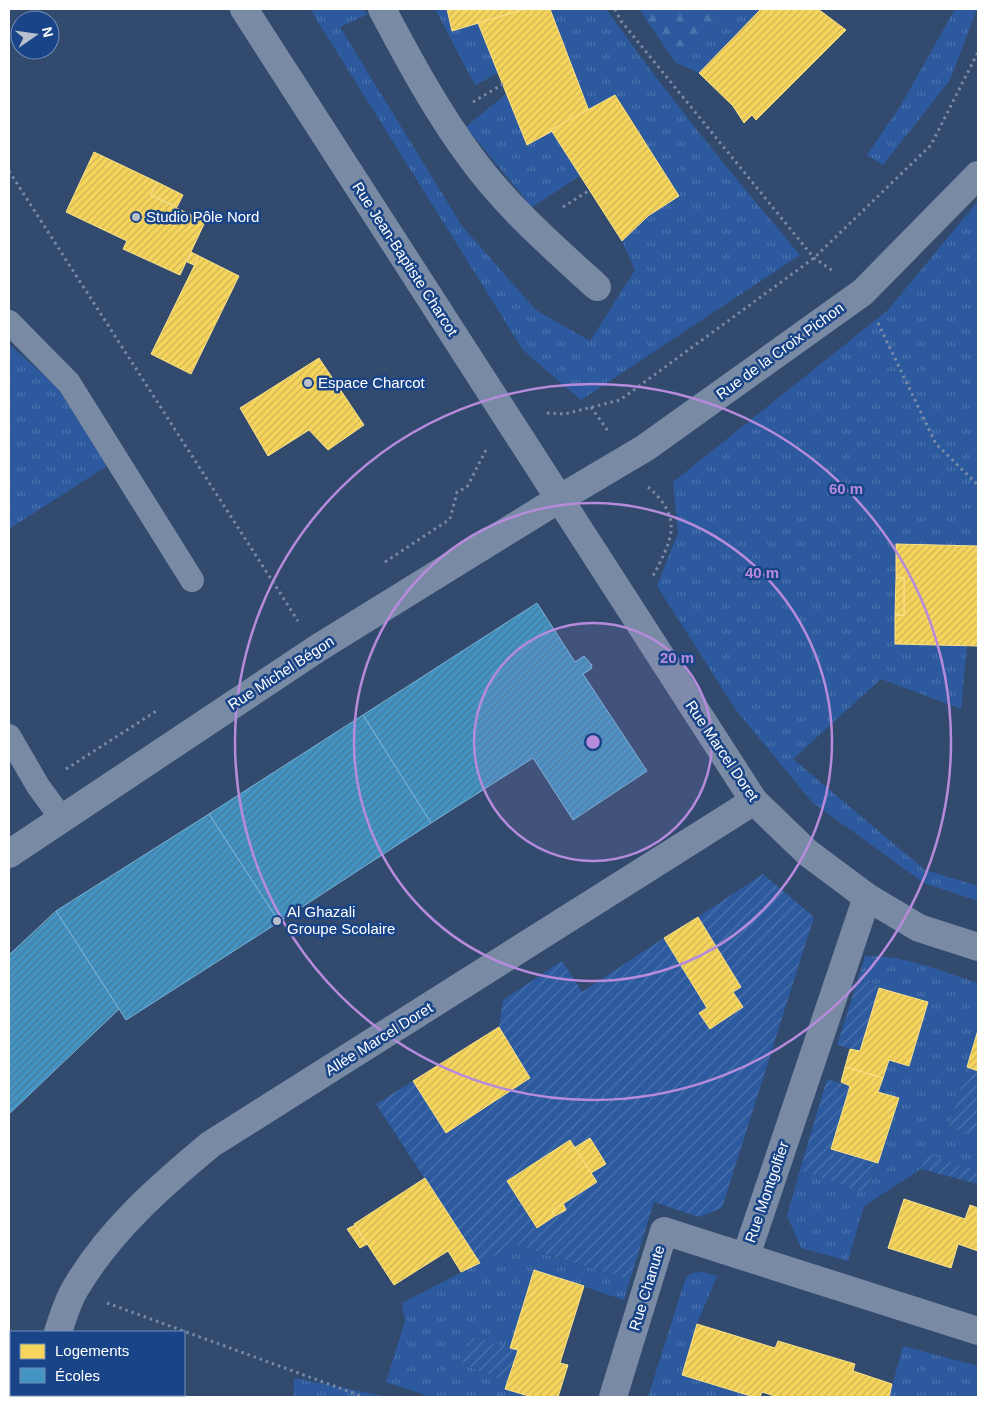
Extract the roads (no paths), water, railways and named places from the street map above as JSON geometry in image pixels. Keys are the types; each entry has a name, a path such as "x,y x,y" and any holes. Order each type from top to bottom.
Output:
{"street":[{"path":"382,9 440,111 472,160 532,227 597,287"},
{"name":"Rue Jean-Baptiste Charcot","path":"256,12 559,498"},
{"name":"Rue de la Croix Pichon","path":"559,498 645,448 863,292 978,175"},
{"name":"Rue Marcel Doret","path":"559,498 754,801 808,853 867,897 919,928 978,947"},
{"name":"Rue Michel Bégon","path":"9,854 318,648 559,498"},
{"name":"Allée Marcel Doret","path":"58,1331 74,1290 111,1237 159,1188 211,1144 754,801"},
{"name":"Rue Montgolfier","path":"867,897 746,1256 978,1331"},
{"name":"Rue Chanute","path":"613,1397 664,1231 746,1256"}],"lane":[{"path":"9,322 69,383 192,580"},
{"path":"9,736 38,786 62,819"}],"place":[{"name":"Studio Pôle Nord","path":"136,217"},
{"name":"Espace Charcot","path":"308,383"},
{"name":"Al Ghazali Groupe Scolaire","path":"277,921"}]}
